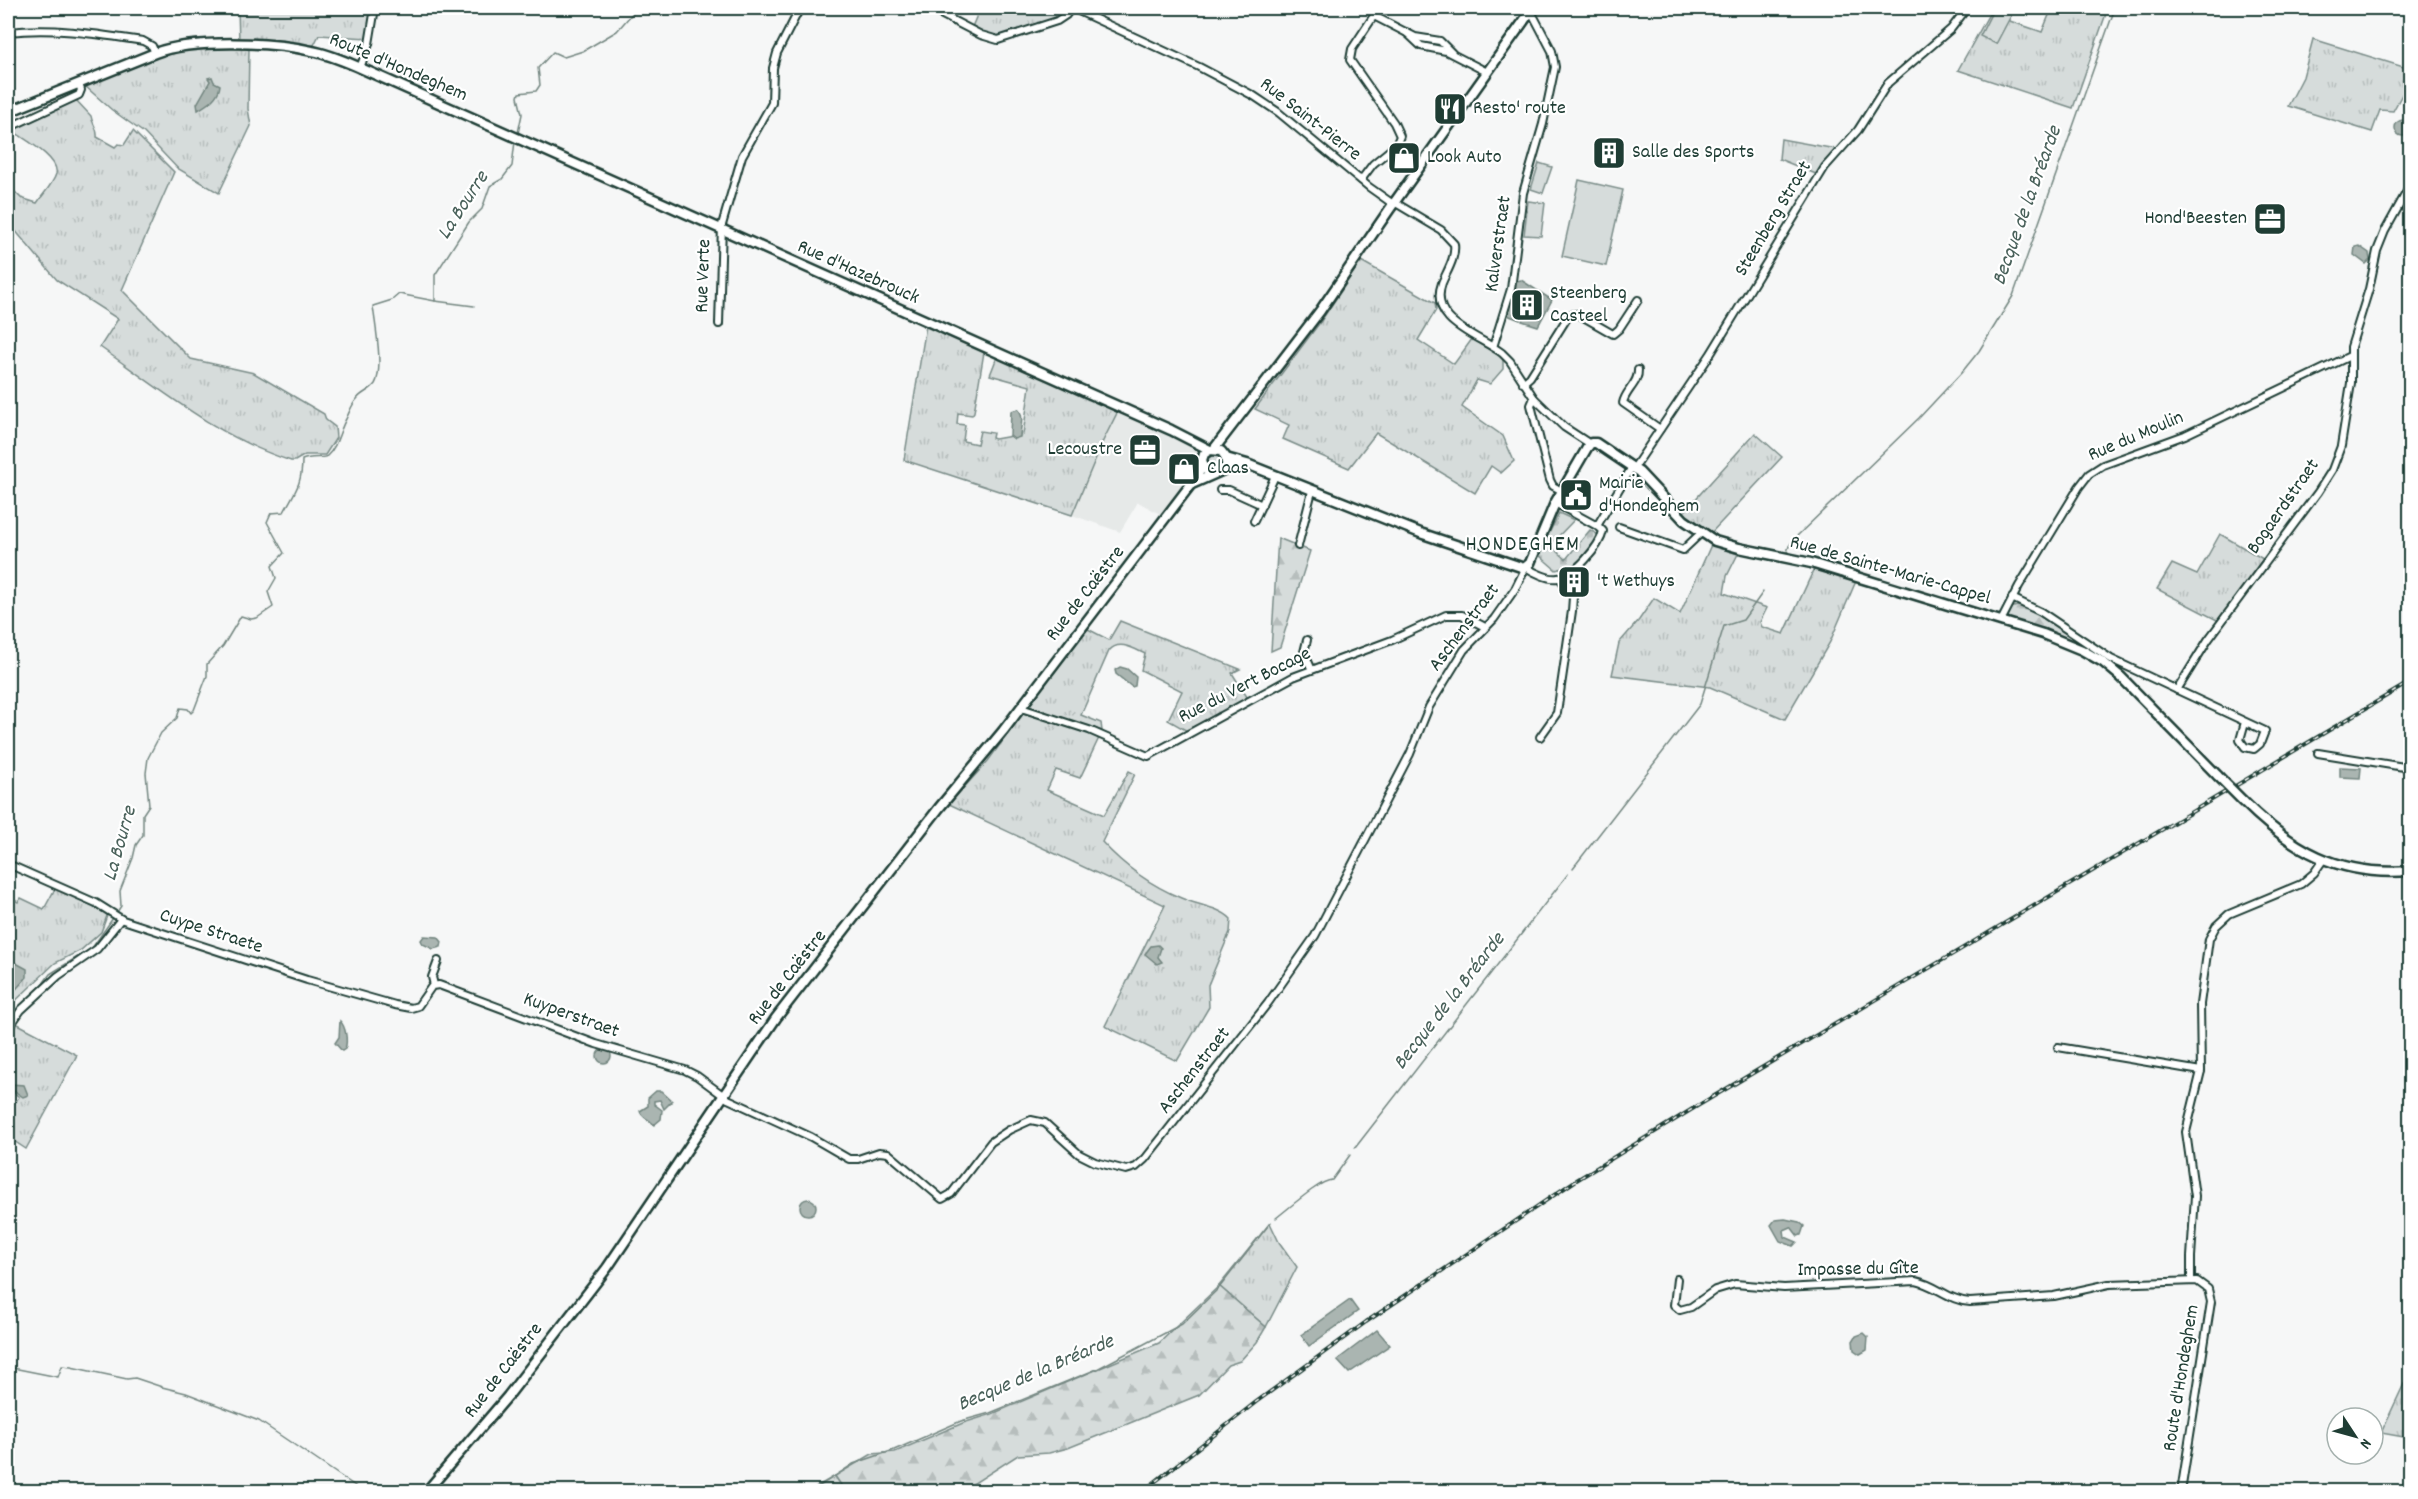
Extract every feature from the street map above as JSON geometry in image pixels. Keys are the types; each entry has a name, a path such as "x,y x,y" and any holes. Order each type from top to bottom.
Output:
{"main road":[{"path":"8,1485 14,1491"}],"street":[{"path":"360,68 370,39 375,8"},
{"name":"Rue Verte","path":"719,324 721,229 742,156 772,103 775,57 800,8"},
{"path":"930,8 981,35 998,40 1057,21 1072,8"},
{"name":"Rue Saint-Pierre","path":"1072,8 1199,67 1254,96 1278,112 1361,180 1442,230 1453,242 1455,254 1442,285 1440,304 1450,320 1493,347 1510,361 1534,398 1567,429 1590,444"},
{"path":"1361,180 1373,164 1396,145 1400,136 1394,123 1350,62 1351,52 1379,8"},
{"name":"Steenberg Straet","path":"1560,578 1583,562 1602,536 1602,530 1597,526 1633,468 1710,355 1825,167 1858,130 1888,83 1951,29 1967,8"},
{"path":"1228,432 1224,444 1226,465 1218,472 1206,471 1202,465 1209,451 1228,432 1299,338 1395,201 1426,165 1449,132 1465,103 1532,9"},
{"name":"Kalverstraet","path":"1493,347 1511,290 1523,194 1543,124 1555,67 1552,51 1532,9"},
{"path":"1374,16 1418,38 1440,41 1452,54 1487,72"},
{"path":"8,32 44,29 75,30 143,40 150,44 155,53"},
{"name":"Route d'Hondeghem","path":"8,112 155,53 193,44 286,47 321,53 360,68 516,138"},
{"path":"8,128 79,95 81,91 79,84"},
{"name":"Rue d'Hazebrouck","path":"516,138 1187,438 1209,451"},
{"name":"Bogaerdstraet","path":"2177,690 2204,647 2330,475 2343,438 2351,383 2350,356 2353,339 2369,289 2379,245 2410,186"},
{"path":"1523,383 1530,377 1569,315 1578,314 1613,334 1619,329 1638,300"},
{"name":"Rue du Moulin","path":"2001,621 2012,598 2079,487 2094,470 2185,435 2350,356"},
{"path":"1638,370 1638,377 1623,403 1660,429"},
{"path":"1534,398 1532,407 1550,480 1562,491"},
{"name":"Rue de Sainte-Marie-Cappel","path":"1590,444 1595,443 1605,448 1633,468 1680,516 1701,533 1729,546 1805,561 2001,621 2061,640 2103,662 2126,682 2280,836 2323,860"},
{"path":"1526,567 1555,503 1590,444"},
{"path":"1209,451 1253,466 1436,539 1526,567 1551,578 1560,578 1573,597 1572,611 1557,713 1540,737"},
{"name":"Rue de Caëstre","path":"426,1491 508,1396 607,1268 780,1013 939,808 1021,708 1202,465"},
{"name":"Rue de Caëstre","path":"1185,490 1218,472 1238,465 1253,466"},
{"path":"1254,521 1275,476"},
{"path":"1220,490 1231,491 1262,505"},
{"path":"1298,546 1312,491"},
{"path":"1555,503 1597,526"},
{"path":"1619,527 1683,550 1701,533"},
{"name":"Aschenstraet","path":"723,1097 812,1137 849,1159 858,1160 876,1152 888,1153 942,1199 950,1196 991,1142 1031,1120 1045,1123 1088,1159 1119,1169 1136,1167 1160,1143 1197,1096 1223,1058 1268,1003 1315,936 1410,754 1429,707 1464,651 1513,592 1526,567"},
{"name":"Rue de Sainte-Marie-Cappel","path":"2012,598 2044,614 2111,659 2265,731 2261,742 2254,749 2245,747 2240,740 2245,722"},
{"name":"Rue du Vert Bocage","path":"1021,708 1089,730 1146,756 1311,668 1392,640 1450,614 1468,617 1485,627"},
{"path":"1307,640 1304,651 1311,668"},
{"path":"2318,753 2410,768"},
{"path":"2191,1280 2190,1257 2195,1196 2186,1132 2201,1071 2200,1004 2208,943 2215,928 2229,914 2301,884 2314,873 2323,860 2369,871 2410,871"},
{"name":"Cuype Straete","path":"8,864 96,903 121,919 380,1002 413,1008 421,1004 434,985"},
{"path":"8,1029 18,1013 54,980 101,945 121,919"},
{"path":"434,985 433,975 438,961"},
{"name":"Kuyperstraet","path":"434,985 600,1045 688,1071 723,1097"},
{"path":"2058,1047 2201,1071"},
{"name":"Impasse du Gîte","path":"1677,1279 1674,1305 1680,1310 1691,1307 1715,1290 1739,1284 1784,1288 1917,1281 1931,1285 1954,1299 1967,1302 2054,1296 2109,1284 2191,1280"},
{"name":"Route d'Hondeghem","path":"2181,1491 2211,1302 2211,1294 2206,1287 2191,1280"}],"shaded area":[{"path":"212,77 214,82 220,85 218,93 198,110 197,104 210,81 208,78"},
{"path":"2403,120 2409,122 2411,128 2409,134 2403,136 2397,134 2395,128 2397,122"},
{"path":"2359,246 2369,253 2370,260 2366,264 2354,255 2355,247"},
{"path":"1521,280 1552,300 1538,326 1522,321 1524,315 1531,318 1536,315 1542,303 1525,293 1520,298 1517,307 1523,314 1520,320 1507,315 1516,281"},
{"path":"1018,409 1022,419 1020,437 1014,439 1010,436 1011,411"},
{"path":"1118,411 1190,446 1200,454 1194,472 1162,515 1138,502 1120,532 1072,515"},
{"path":"1120,667 1127,669 1136,677 1135,686 1132,687 1116,674 1115,670"},
{"path":"2340,767 2361,768 2360,778 2340,777"},
{"path":"424,936 438,937 442,942 441,947 433,949 423,944 421,940"},
{"path":"1158,945 1161,948 1158,957 1162,962 1157,964 1145,954 1151,946"},
{"path":"16,963 27,969 27,977 8,998 8,966"},
{"path":"340,1021 346,1038 346,1046 342,1051 335,1043 339,1037"},
{"path":"601,1049 607,1049 611,1056 607,1063 601,1063 597,1059 597,1053"},
{"path":"10,1084 24,1085 28,1095 23,1097 10,1088"},
{"path":"656,1091 661,1091 672,1101 664,1109 660,1100 654,1101 654,1104 662,1110 661,1119 654,1125 640,1111 648,1106 648,1098"},
{"path":"808,1199 814,1201 816,1207 814,1213 808,1215 802,1213 800,1207 802,1201"},
{"path":"1785,1219 1799,1222 1804,1226 1801,1235 1798,1236 1791,1227 1784,1230 1785,1237 1797,1242 1793,1246 1780,1241 1771,1225 1775,1220"},
{"path":"1350,1300 1358,1311 1309,1346 1301,1335"},
{"path":"1377,1330 1390,1345 1349,1373 1337,1360"},
{"path":"1864,1333 1868,1337 1867,1350 1860,1354 1854,1350 1853,1341 1856,1336"}],"green space":[{"path":"238,8 373,8 368,38 319,35 314,45 239,41"},
{"path":"980,8 1069,8 1057,17 1036,27 999,38 989,36 972,27"},
{"path":"1994,8 2014,10 1996,44 1980,36"},
{"path":"2052,8 2108,8 2073,108 1958,70 1989,14 2042,32"},
{"path":"2313,39 2410,69 2410,85 2406,87 2393,111 2380,110 2372,132 2288,106 2303,77"},
{"path":"249,48 248,109 251,126 219,193 177,168 144,133 112,110 85,86 168,53 192,49"},
{"path":"76,100 91,116 97,137 115,147 118,144 124,145 133,131 174,172 122,290 191,359 254,373 324,414 326,420 335,427 336,438 325,455 305,455 291,461 239,440 191,412 100,347 118,319 57,280 8,222 8,185 21,198 37,203 56,174 56,168 46,155 10,129"},
{"path":"1781,139 1836,149 1816,174 1779,159"},
{"path":"1539,163 1552,167 1543,193 1531,189"},
{"path":"1579,180 1623,190 1606,266 1562,256"},
{"path":"1528,201 1545,203 1541,236 1524,235"},
{"path":"1361,261 1435,303 1436,310 1418,340 1454,364 1472,339 1503,358 1503,369 1490,384 1477,380 1462,407 1503,436 1514,461 1501,473 1491,466 1475,493 1376,433 1349,468 1283,439 1289,425 1255,409 1321,321"},
{"path":"926,326 984,352 974,412 972,415 958,413 957,424 965,425 963,441 977,444 980,431 993,433 992,438 995,439 1023,434 1030,386 990,375 997,357 1118,411 1072,515 904,460"},
{"path":"1755,433 1782,457 1710,534 1683,513"},
{"path":"1211,454 1217,454 1222,462 1220,468 1211,470 1206,465 1206,459"},
{"path":"1559,513 1574,520 1550,545 1566,559 1590,530 1598,537 1577,564 1556,570 1540,556 1540,552"},
{"path":"2220,534 2263,559 2219,621 2157,589 2172,564 2197,575"},
{"path":"1278,538 1310,551 1280,647 1271,651"},
{"path":"1711,545 1738,554 1727,576 1724,593 1767,608 1760,622 1762,627 1784,634 1815,567 1856,581 1830,642 1785,719 1710,687 1612,675 1619,643 1654,598 1680,614"},
{"path":"2018,606 2038,613 2081,641 2078,645 2005,619 2009,608"},
{"path":"1120,621 1240,669 1232,673 1249,700 1189,732 1168,720 1182,691 1141,670 1145,654 1122,645 1113,647 1109,651 1081,715 1101,723 1102,731 1028,706 1086,628 1109,640"},
{"path":"1023,713 1099,738 1080,778 1056,770 1047,790 1104,815 1129,771 1135,774 1102,842 1128,867 1148,881 1181,898 1221,912 1231,919 1230,932 1208,985 1209,1007 1177,1061 1105,1026 1165,905 949,804 988,761"},
{"path":"56,887 108,913 101,932 81,950 55,963 8,1008 8,943 13,933 8,932 8,904 11,898 18,902 21,898 44,909"},
{"path":"14,1022 77,1055 26,1149 8,1137 8,1112 19,1097 8,1088 8,1036"},
{"path":"1270,1223 1279,1242 1297,1267 1266,1327 1219,1286"},
{"path":"1219,1286 1266,1327 1257,1342 1240,1361 1228,1365 1199,1395 1068,1448 1049,1453 1018,1455 962,1491 845,1491 835,1476 872,1454 895,1452 963,1423 992,1414 1159,1343"},
{"path":"2410,1371 2410,1438 2385,1434 2385,1424"},
{"path":"835,1476 845,1491 809,1491"}],"waterway":[{"name":"La Bourre","path":"518,133 522,114 519,93 536,91 540,85 538,68 553,52 564,57 583,51 617,31 637,8"},
{"name":"Becque de la Bréarde","path":"1787,552 1797,536 1919,418 1962,372 1979,351 2013,296 2115,8"},
{"name":"La Bourre","path":"117,912 121,906 120,891 136,845 143,835 143,814 149,805 146,773 148,758 161,733 177,718 180,708 188,709 191,713 194,710 207,676 207,664 223,646 241,616 257,618 273,607 268,592 276,578 272,566 284,553 267,522 271,513 284,512 299,482 302,460 327,456 331,452 354,403 375,384 378,377 379,357 373,306 392,300 399,294 435,301 435,275 469,222 482,209 490,186 502,179 512,166 515,141"},
{"path":"435,301 474,306"},
{"name":"Becque de la Bréarde","path":"1573,868 1700,704 1724,626 1743,620 1763,592"},
{"name":"Becque de la Bréarde","path":"1355,1148 1568,874"},
{"name":"La Bourre","path":"8,1018 42,985 50,974 92,948 113,918"},
{"name":"Becque de la Bréarde","path":"1276,1218 1312,1190 1332,1180 1350,1155"},
{"name":"Becque de la Bréarde","path":"811,1492 853,1464 894,1450 961,1421 990,1413 1097,1369 1182,1324 1219,1288 1271,1222"},
{"name":"Becque de la Bréarde","path":"8,1367 58,1377 62,1366 71,1367 127,1379 135,1378 186,1393 259,1421 364,1492"}],"railway":[{"path":"1142,1492 1256,1402 1366,1322 1575,1181 2410,682"}],"place":[{"name":"Resto' route","path":"1450,109"},
{"name":"Salle des Sports","path":"1609,153"},
{"name":"Look Auto","path":"1404,158"},
{"name":"Hond'Beesten","path":"2270,219"},
{"name":"Steenberg Casteel","path":"1527,305"},
{"name":"Lecoustre","path":"1145,450"},
{"name":"Claas","path":"1184,469"},
{"name":"Mairie d'Hondeghem","path":"1576,495"},
{"name":"'t Wethuys","path":"1574,582"}],"district":[{"name":"HONDEGHEM","path":"1523,545"}]}
